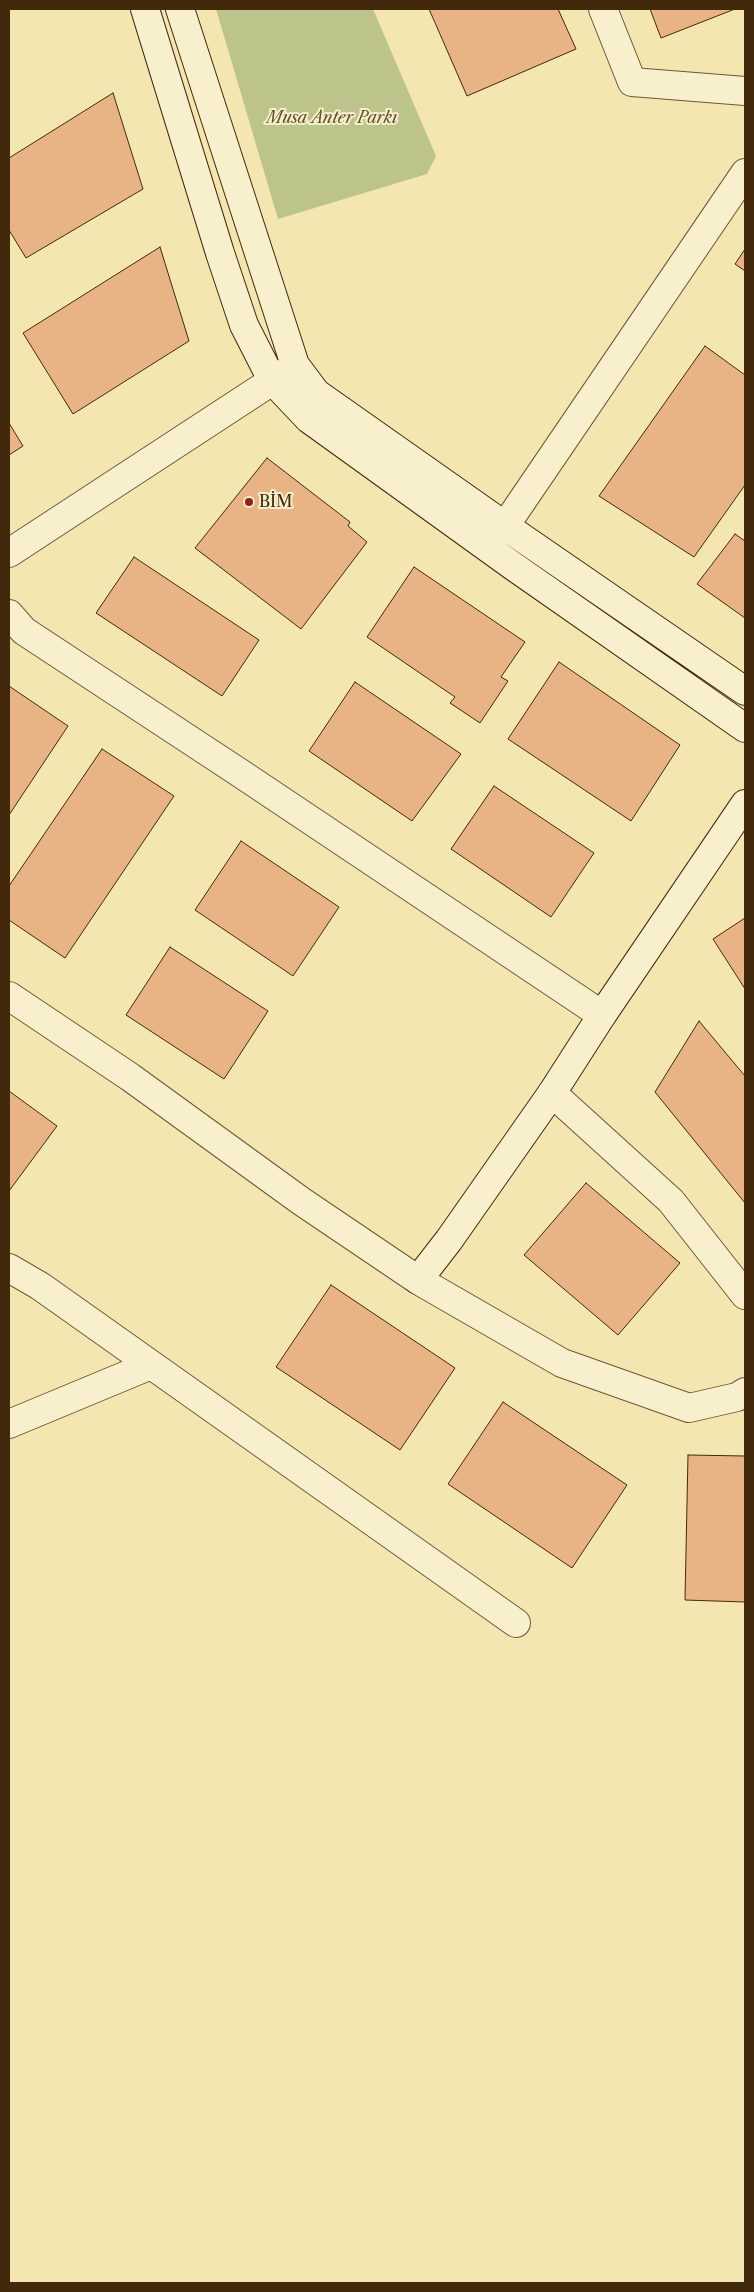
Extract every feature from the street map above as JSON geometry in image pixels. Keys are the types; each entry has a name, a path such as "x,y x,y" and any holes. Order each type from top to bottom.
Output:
{"street":[{"path":"145,9 244,325 272,380 309,419 513,566 745,728"},
{"path":"180,9 295,365 316,393 745,691"},
{"path":"603,9 632,82 745,91"},
{"path":"505,526 745,173"},
{"path":"9,552 295,365"},
{"path":"9,614 24,631 602,1015"},
{"path":"418,1280 449,1240 552,1093 602,1015 745,804"},
{"path":"9,996 130,1077 301,1201 418,1280 562,1363 689,1408 737,1397 745,1392"},
{"path":"552,1093 671,1201 745,1295"},
{"path":"9,1268 40,1286 516,1624"},
{"path":"9,1424 151,1365"}],"green space":[{"name":"Musa Anter Parkı","path":"216,9 373,9 436,156 427,174 278,219"}],"building":[{"path":"429,9 558,9 576,49 467,96"},
{"path":"650,9 735,9 661,38"},
{"path":"113,93 143,189 26,258 9,230 9,158"},
{"path":"160,247 189,341 73,414 23,333"},
{"path":"745,249 745,271 735,264"},
{"path":"705,346 745,375 745,485 694,557 599,496"},
{"path":"9,423 23,446 9,455"},
{"path":"267,458 350,522 348,526 367,542 301,629 195,548"},
{"path":"735,534 745,541 745,618 697,584"},
{"path":"134,557 259,640 222,696 96,613"},
{"path":"414,567 525,642 501,677 508,681 480,723 450,703 455,697 367,637"},
{"path":"559,662 680,745 631,821 508,739"},
{"path":"355,682 461,754 412,821 309,751"},
{"path":"9,686 68,726 9,815"},
{"path":"102,749 174,796 65,958 9,920 9,886"},
{"path":"494,786 594,853 551,917 451,849"},
{"path":"241,841 339,907 293,976 195,910"},
{"path":"745,918 745,989 713,939"},
{"path":"170,947 268,1011 224,1079 126,1015"},
{"path":"699,1021 745,1076 745,1203 655,1092"},
{"path":"9,1091 57,1126 9,1191"},
{"path":"586,1183 680,1263 618,1335 524,1255"},
{"path":"331,1285 455,1368 400,1450 276,1367"},
{"path":"503,1402 627,1485 572,1568 448,1484"},
{"path":"688,1455 745,1456 745,1602 685,1600"}],"place":[{"name":"BİM","path":"249,502"}]}
